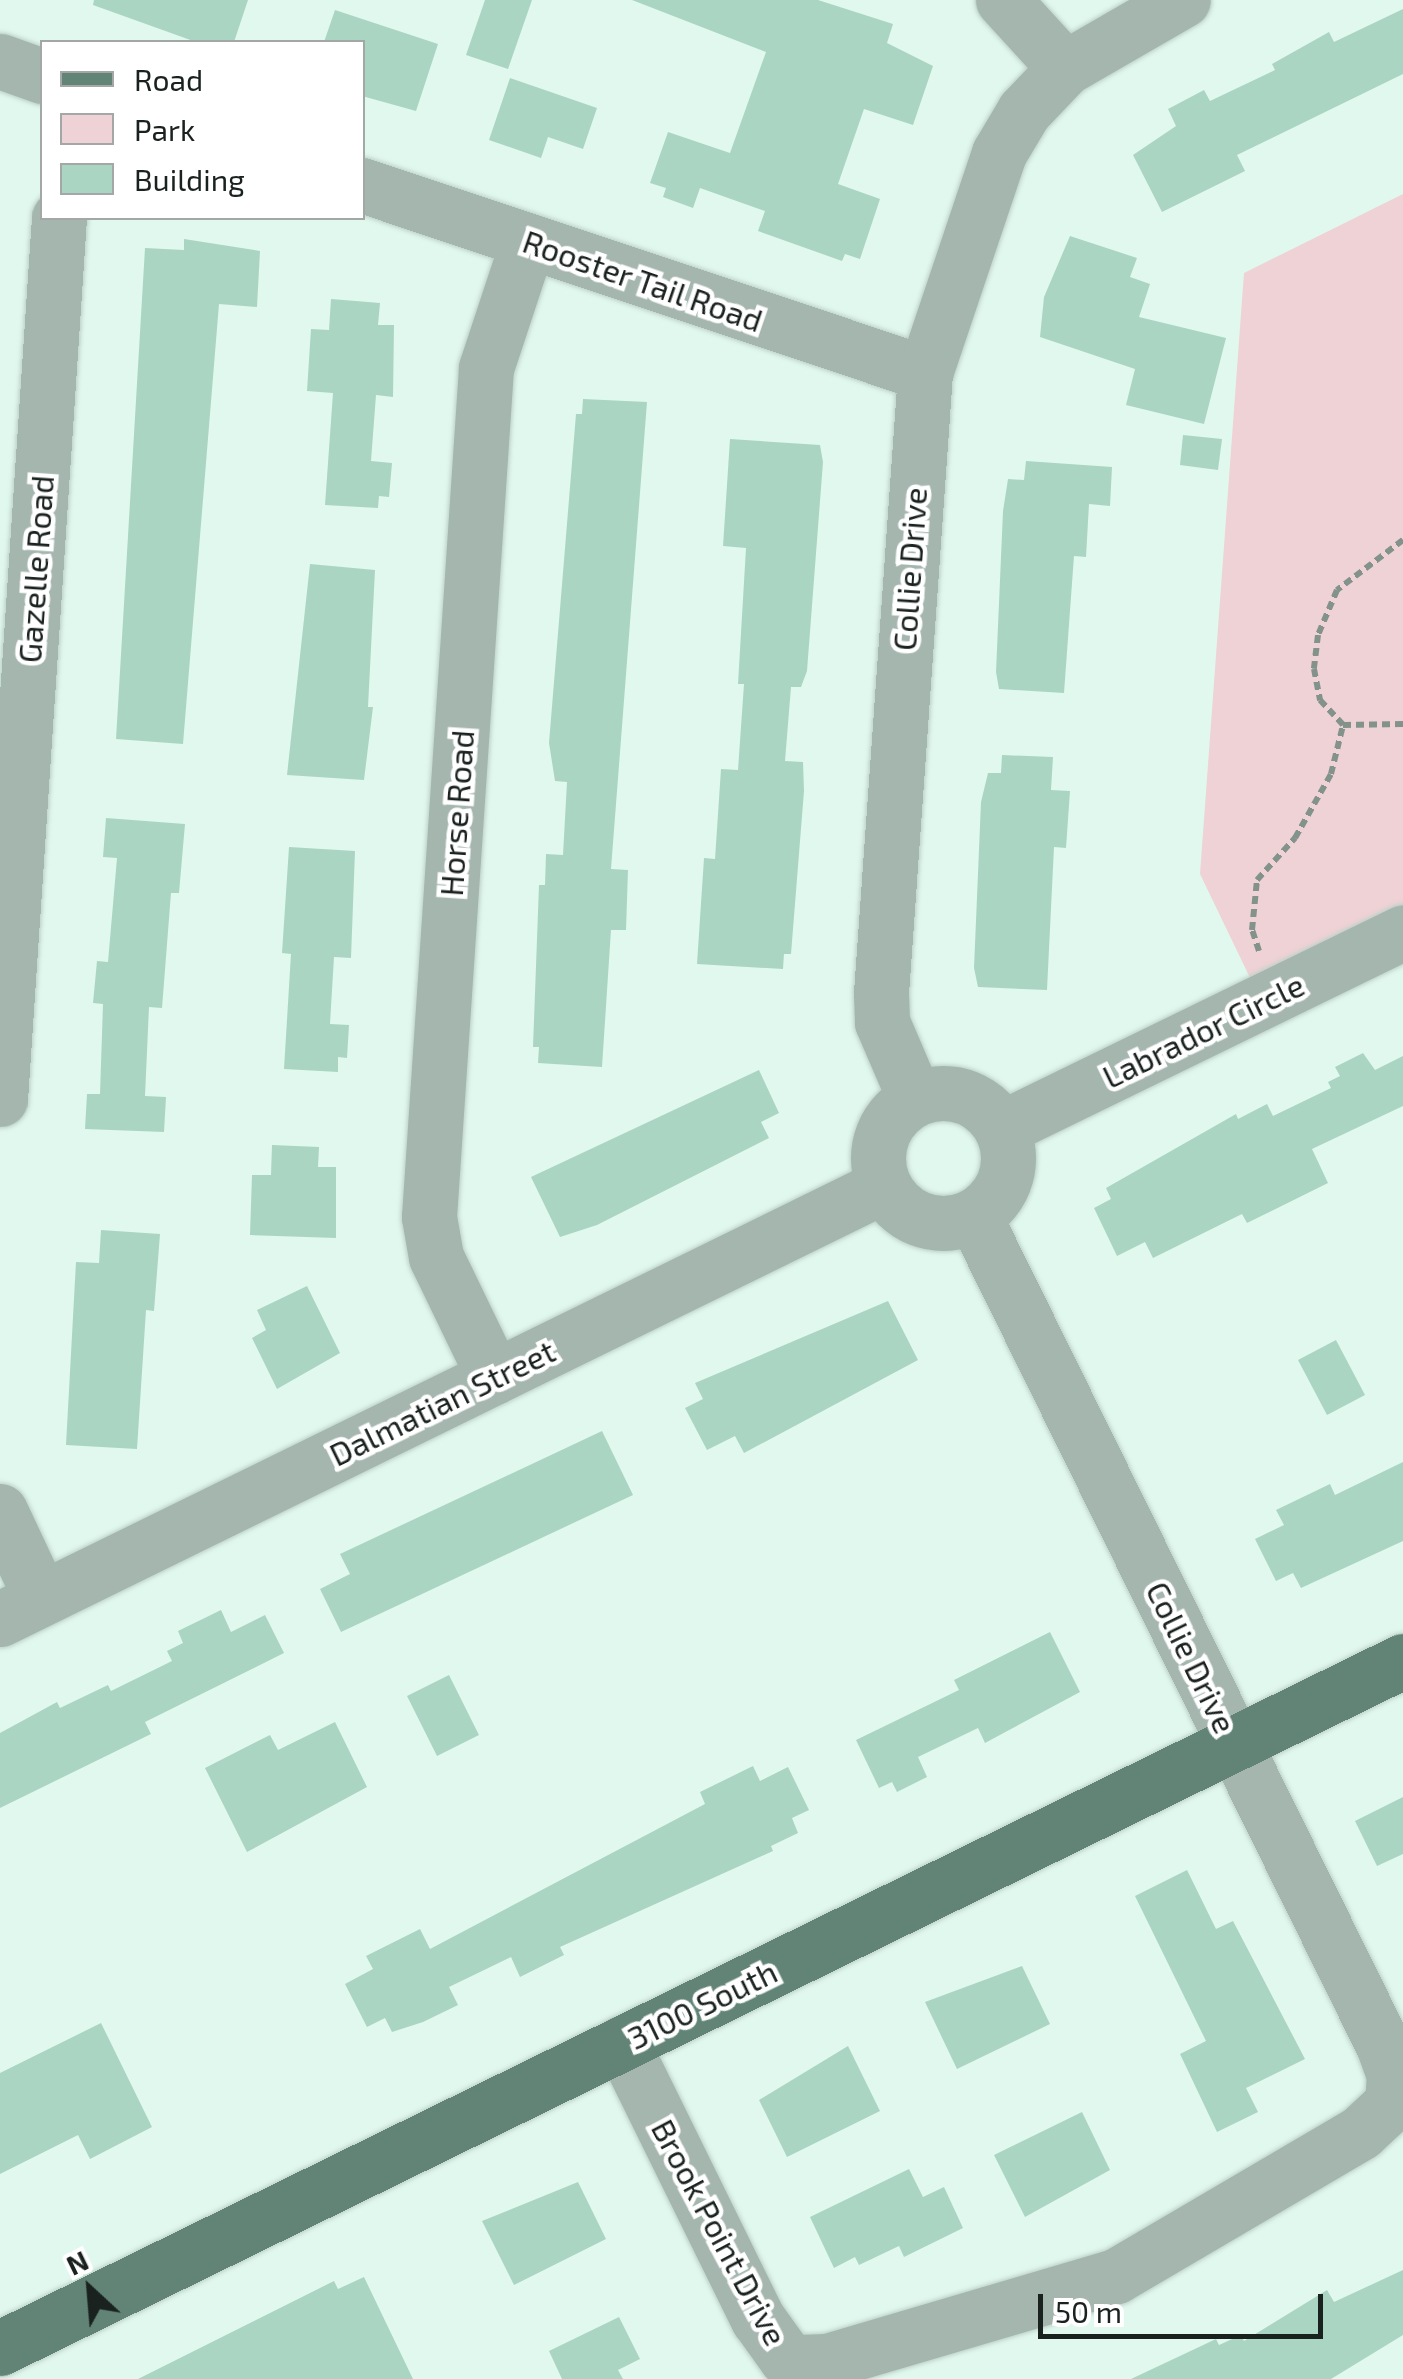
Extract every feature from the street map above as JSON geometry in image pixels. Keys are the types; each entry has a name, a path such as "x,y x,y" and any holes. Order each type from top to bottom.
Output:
{"main road":[{"name":"3100 South","path":"0,2348 1403,1660"}],"street":[{"path":"1002,0 1065,68"},
{"name":"Collie Drive","path":"915,1098 882,1022 881,993 925,372 999,153 1024,111 1065,68 1182,0"},
{"path":"0,61 40,75"},
{"name":"Rooster Tail Road","path":"365,186 925,372"},
{"name":"Gazelle Road","path":"0,1099 59,220"},
{"name":"Horse Road","path":"494,1377 436,1257 429,1217 486,368 528,241"},
{"name":"Labrador Circle","path":"1002,1128 1403,932"},
{"path":"935,1093 974,1100 1002,1128 1008,1169 1001,1190 974,1216 930,1223 910,1216 883,1186 879,1145 886,1126 915,1098 935,1093"},
{"name":"Dalmatian Street","path":"21,1609 883,1186"},
{"name":"Collie Drive","path":"974,1216 1392,2065 1392,2103"},
{"path":"0,1511 21,1609"},
{"name":"Brook Point Drive","path":"622,2043 758,2319 786,2358 799,2362 827,2362 1116,2276 1361,2132 1392,2103"}],"path":[{"path":"1403,540 1337,590 1318,635 1320,700 1343,724 1403,724"},
{"path":"1262,957 1252,930 1257,880 1296,838 1331,774 1343,724"}],"green space":[{"path":"1403,194 1403,910 1253,984 1200,874 1244,273"}],"building":[{"path":"94,0 248,0 235,40 190,40 93,5"},
{"path":"485,0 532,0 508,69 466,55"},
{"path":"632,0 818,0 893,24 887,43 933,66 913,125 864,109 838,184 880,199 860,259 845,254 842,261 758,231 765,211 700,188 693,208 663,197 666,188 650,183 668,132 730,153 766,52"},
{"path":"1403,9 1403,74 1237,155 1245,171 1162,212 1133,155 1176,126 1168,109 1204,90 1210,101 1275,70 1272,64 1329,32 1334,42"},
{"path":"335,10 438,44 416,111 365,97 365,40 325,40"},
{"path":"510,78 597,108 583,149 548,137 541,158 489,140"},
{"path":"1070,236 1137,258 1130,277 1150,284 1139,317 1226,338 1204,424 1126,405 1135,369 1040,337 1044,297"},
{"path":"184,239 260,251 257,307 219,304 183,744 116,739 145,248 184,250"},
{"path":"331,299 380,303 378,325 394,325 393,397 376,395 371,461 392,463 389,497 379,496 378,508 325,505 333,393 307,391 311,329 329,330"},
{"path":"583,399 647,402 611,869 628,870 626,930 611,930 602,1067 538,1063 539,1047 533,1047 539,885 545,885 546,854 563,855 567,782 555,781 549,743 576,414 582,414"},
{"path":"1183,435 1222,439 1218,470 1180,465"},
{"path":"730,439 820,445 823,462 807,671 801,687 791,687 785,761 803,762 804,791 791,954 784,954 783,969 697,964 704,858 715,859 721,769 738,770 744,684 738,684 746,548 723,546"},
{"path":"1026,461 1112,467 1110,506 1089,504 1086,557 1074,556 1064,693 999,689 996,672 1003,511 1008,479 1024,480"},
{"path":"310,564 375,570 368,707 373,707 364,780 287,775"},
{"path":"1002,755 1053,757 1051,790 1070,791 1066,848 1054,847 1047,990 978,987 974,968 981,802 988,773 1001,773"},
{"path":"106,818 185,824 179,893 171,893 162,1008 149,1007 145,1096 166,1097 164,1132 85,1129 87,1094 100,1094 103,1004 93,1003 97,961 108,962 117,858 103,857"},
{"path":"289,847 355,851 351,958 334,957 330,1024 349,1025 347,1058 338,1057 338,1072 284,1069 291,954 282,953"},
{"path":"1363,1053 1375,1070 1403,1056 1403,1106 1312,1149 1328,1183 1247,1223 1242,1214 1153,1258 1145,1242 1117,1256 1094,1208 1111,1199 1106,1188 1236,1114 1238,1119 1267,1104 1273,1116 1331,1088 1328,1082 1340,1076 1335,1067"},
{"path":"759,1070 779,1113 761,1122 769,1138 597,1225 560,1237 531,1177"},
{"path":"272,1145 319,1147 318,1167 336,1167 336,1238 250,1235 252,1175 271,1175"},
{"path":"101,1230 160,1234 154,1311 146,1310 137,1449 66,1445 76,1262 99,1263"},
{"path":"307,1286 340,1353 277,1389 252,1338 266,1330 257,1310"},
{"path":"888,1301 918,1360 744,1453 735,1436 707,1450 685,1408 703,1399 695,1383"},
{"path":"1336,1340 1365,1395 1327,1415 1298,1360"},
{"path":"602,1431 633,1495 341,1632 320,1589 350,1574 340,1554"},
{"path":"1403,1462 1403,1541 1301,1588 1293,1573 1276,1581 1255,1539 1284,1525 1276,1510 1330,1484 1335,1495"},
{"path":"221,1610 231,1632 265,1615 284,1653 145,1722 151,1734 0,1808 0,1733 57,1702 60,1708 108,1685 111,1691 172,1661 167,1651 183,1643 178,1631"},
{"path":"1050,1632 1080,1692 985,1743 978,1728 918,1757 927,1777 897,1792 892,1782 879,1788 856,1740 959,1690 954,1680"},
{"path":"449,1675 479,1735 437,1756 407,1696"},
{"path":"335,1722 367,1787 247,1852 205,1768 270,1735 278,1750"},
{"path":"753,1766 760,1781 788,1767 809,1810 792,1818 798,1833 771,1846 773,1851 560,1947 564,1955 520,1977 511,1957 449,1987 458,2005 423,2022 392,2032 385,2018 367,2027 345,1984 373,1969 366,1956 420,1929 430,1949 705,1804 700,1792"},
{"path":"1403,1797 1403,1854 1377,1866 1355,1821"},
{"path":"1187,1870 1216,1929 1233,1921 1305,2059 1246,2088 1258,2112 1217,2132 1180,2054 1206,2041 1135,1896"},
{"path":"1022,1966 1050,2024 957,2069 925,2002"},
{"path":"101,2023 152,2127 90,2159 78,2135 0,2174 0,2073"},
{"path":"848,2046 880,2111 787,2157 759,2100"},
{"path":"1082,2112 1110,2170 1025,2217 994,2155"},
{"path":"909,2169 923,2197 944,2187 963,2228 904,2257 899,2246 859,2265 855,2257 834,2268 810,2217"},
{"path":"578,2182 606,2239 514,2285 482,2221"},
{"path":"1403,2270 1403,2335 1331,2379 1131,2379 1216,2339 1219,2345 1241,2335 1244,2341 1327,2290 1334,2302"},
{"path":"364,2277 413,2379 138,2379 334,2281 338,2289"},
{"path":"619,2317 640,2359 618,2370 623,2379 562,2379 549,2351"}]}
